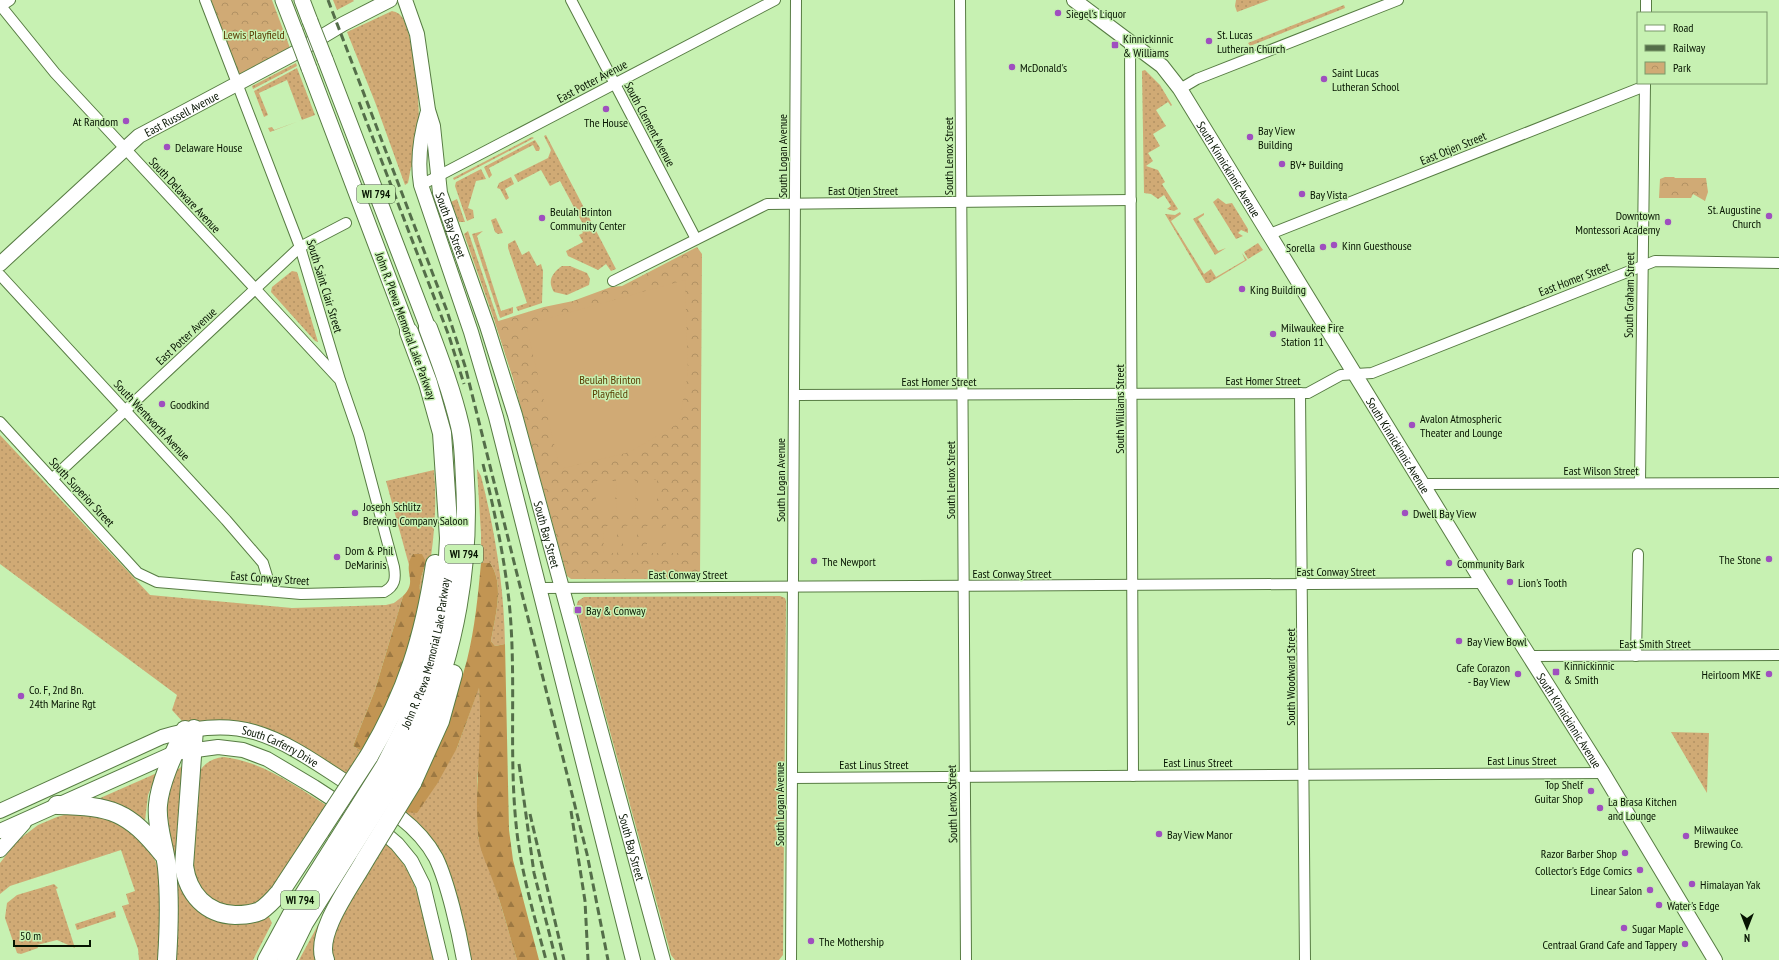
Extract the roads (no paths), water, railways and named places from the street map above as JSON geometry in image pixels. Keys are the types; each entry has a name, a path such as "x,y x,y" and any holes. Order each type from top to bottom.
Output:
{"highway":[{"name":"John R. Plewa Memorial Lake Parkway","path":"267,960 292,912 399,775 421,728 439,681 454,624 465,552 466,504 460,428 447,378 428,328"},
{"name":"John R. Plewa Memorial Lake Parkway","path":"399,775 406,726 424,681 438,626 448,557 449,538 442,433 428,383 409,332"},
{"path":"183,751 189,820 184,866 186,879 192,891 200,901 210,909 224,914 240,915 259,911 272,901 280,892 369,756 402,694 419,645 432,582 446,492"},
{"path":"167,960 169,887 158,819 158,804 160,792 183,751 190,730"},
{"path":"325,960 322,944 325,928 365,860 399,775"},
{"path":"57,805 105,808 120,813 131,820 148,835 164,856"},
{"name":"John R. Plewa Memorial Lake Parkway","path":"286,960 343,846"}],"main road":[{"name":"John R. Plewa Memorial Lake Parkway","path":"283,0 409,332"},
{"name":"John R. Plewa Memorial Lake Parkway","path":"302,0 428,328"},
{"name":"East Russell Avenue","path":"0,264 139,136 237,85 343,24 390,0"},
{"name":"South Bay Street","path":"405,0 414,21 417,34 428,110 433,126 437,176 440,193 487,326 515,415 663,960"},
{"name":"South Kinnickinnic Avenue","path":"1074,0 1162,66 1180,89 1483,583 1531,656 1603,773 1715,960"},
{"name":"South Bay Street","path":"428,110 423,127 420,163 421,185 471,332 522,516 633,960"},
{"path":"471,332 487,326"},
{"path":"522,516 541,512"},
{"name":"South Carferry Drive","path":"0,811 162,737 209,727 232,728 255,732 276,741 325,769 400,817 417,833 436,858 447,889 464,960"},
{"name":"South Carferry Drive","path":"0,831 29,817 183,751 218,747 243,750 267,759 314,787 383,832 397,844 411,861 423,885 441,960"},
{"path":"0,850 29,817"}],"street":[{"path":"1,5 10,0"},
{"name":"South Saint Clair Street","path":"204,0 300,247 340,380 359,435 388,541 396,576 392,586"},
{"name":"South Clement Avenue","path":"571,0 696,239"},
{"name":"East Potter Avenue","path":"421,185 775,0"},
{"name":"South Logan Avenue","path":"791,960 796,0"},
{"name":"South Lenox Street","path":"960,0 966,960"},
{"path":"1180,89 1197,79 1398,0"},
{"path":"1646,0 1646,12"},
{"name":"South Delaware Avenue","path":"1,5 55,73 340,380"},
{"name":"South Williams Street","path":"1130,42 1133,776"},
{"name":"East Otjen Street","path":"1270,234 1645,84"},
{"name":"South Graham Street","path":"1640,483 1645,84"},
{"name":"East Otjen Street","path":"613,281 767,204 1131,200"},
{"name":"East Potter Avenue","path":"52,479 300,247 346,223"},
{"name":"East Homer Street","path":"794,395 1308,393 1341,375 1372,373 1655,261 1779,263"},
{"name":"South Wentworth Avenue","path":"0,275 125,410 263,563 268,576 267,591"},
{"name":"South Woodward Street","path":"1300,393 1305,960"},
{"name":"South Superior Street","path":"0,422 138,573 146,578"},
{"name":"East Wilson Street","path":"1423,484 1779,483"},
{"path":"1636,656 1638,554"},
{"name":"East Conway Street","path":"146,578 157,582 301,594 376,593 384,592 392,586"},
{"name":"East Conway Street","path":"540,588 1483,583"},
{"name":"East Smith Street","path":"1531,656 1779,655"},
{"name":"East Linus Street","path":"792,778 1603,773"}],"railway":[{"path":"328,0 447,311 465,366 587,854 608,960"},
{"path":"359,102 449,336 464,384"},
{"path":"483,464 498,532 509,601 512,659 514,804 519,849 525,881 546,960"},
{"path":"519,764 534,873 556,960"},
{"path":"571,811 585,901 588,960"},
{"path":"530,814 564,960"}],"place":[{"name":"Siegel's Liquor","path":"1058,13"},
{"name":"St. Lucas Lutheran Church","path":"1209,41"},
{"name":"Kinnickinnic & Williams","path":"1115,45"},
{"name":"McDonald's","path":"1012,67"},
{"name":"Saint Lucas Lutheran School","path":"1324,79"},
{"name":"The House","path":"606,109"},
{"name":"At Random","path":"126,121"},
{"name":"Bay View Building","path":"1250,137"},
{"name":"Delaware House","path":"167,147"},
{"name":"BV+ Building","path":"1282,164"},
{"name":"Bay Vista","path":"1302,194"},
{"name":"St. Augustine Church","path":"1769,216"},
{"name":"Beulah Brinton Community Center","path":"542,218"},
{"name":"Downtown Montessori Academy","path":"1668,222"},
{"name":"Kinn Guesthouse","path":"1334,245"},
{"name":"Sorella","path":"1323,247"},
{"name":"King Building","path":"1242,289"},
{"name":"Milwaukee Fire Station 11","path":"1273,334"},
{"name":"Goodkind","path":"162,404"},
{"name":"Avalon Atmospheric Theater and Lounge","path":"1412,425"},
{"name":"Joseph Schlitz Brewing Company Saloon","path":"355,513"},
{"name":"Dwell Bay View","path":"1405,513"},
{"name":"Dom & Phil DeMarinis","path":"337,557"},
{"name":"The Stone","path":"1769,559"},
{"name":"The Newport","path":"814,561"},
{"name":"Community Bark","path":"1449,563"},
{"name":"Lion's Tooth","path":"1510,582"},
{"name":"Bay & Conway","path":"578,610"},
{"name":"Bay View Bowl","path":"1459,641"},
{"name":"Kinnickinnic & Smith","path":"1556,672"},
{"name":"Cafe Corazon - Bay View","path":"1518,674"},
{"name":"Heirloom MKE","path":"1769,674"},
{"name":"Co. F, 2nd Bn. 24th Marine Rgt","path":"21,696"},
{"name":"Top Shelf Guitar Shop","path":"1591,791"},
{"name":"La Brasa Kitchen and Lounge","path":"1600,808"},
{"name":"Bay View Manor","path":"1159,834"},
{"name":"Milwaukee Brewing Co.","path":"1686,836"},
{"name":"Razor Barber Shop","path":"1625,853"},
{"name":"Collector's Edge Comics","path":"1640,870"},
{"name":"Himalayan Yak","path":"1692,884"},
{"name":"Linear Salon","path":"1650,890"},
{"name":"Water's Edge","path":"1659,905"},
{"name":"Sugar Maple","path":"1624,928"},
{"name":"The Mothership","path":"811,941"},
{"name":"Centraal Grand Cafe and Tappery","path":"1685,944"}],"park label":[{"name":"Lewis Playfield","path":"254,34"},
{"name":"Beulah Brinton Playfield","path":"610,386"}]}
